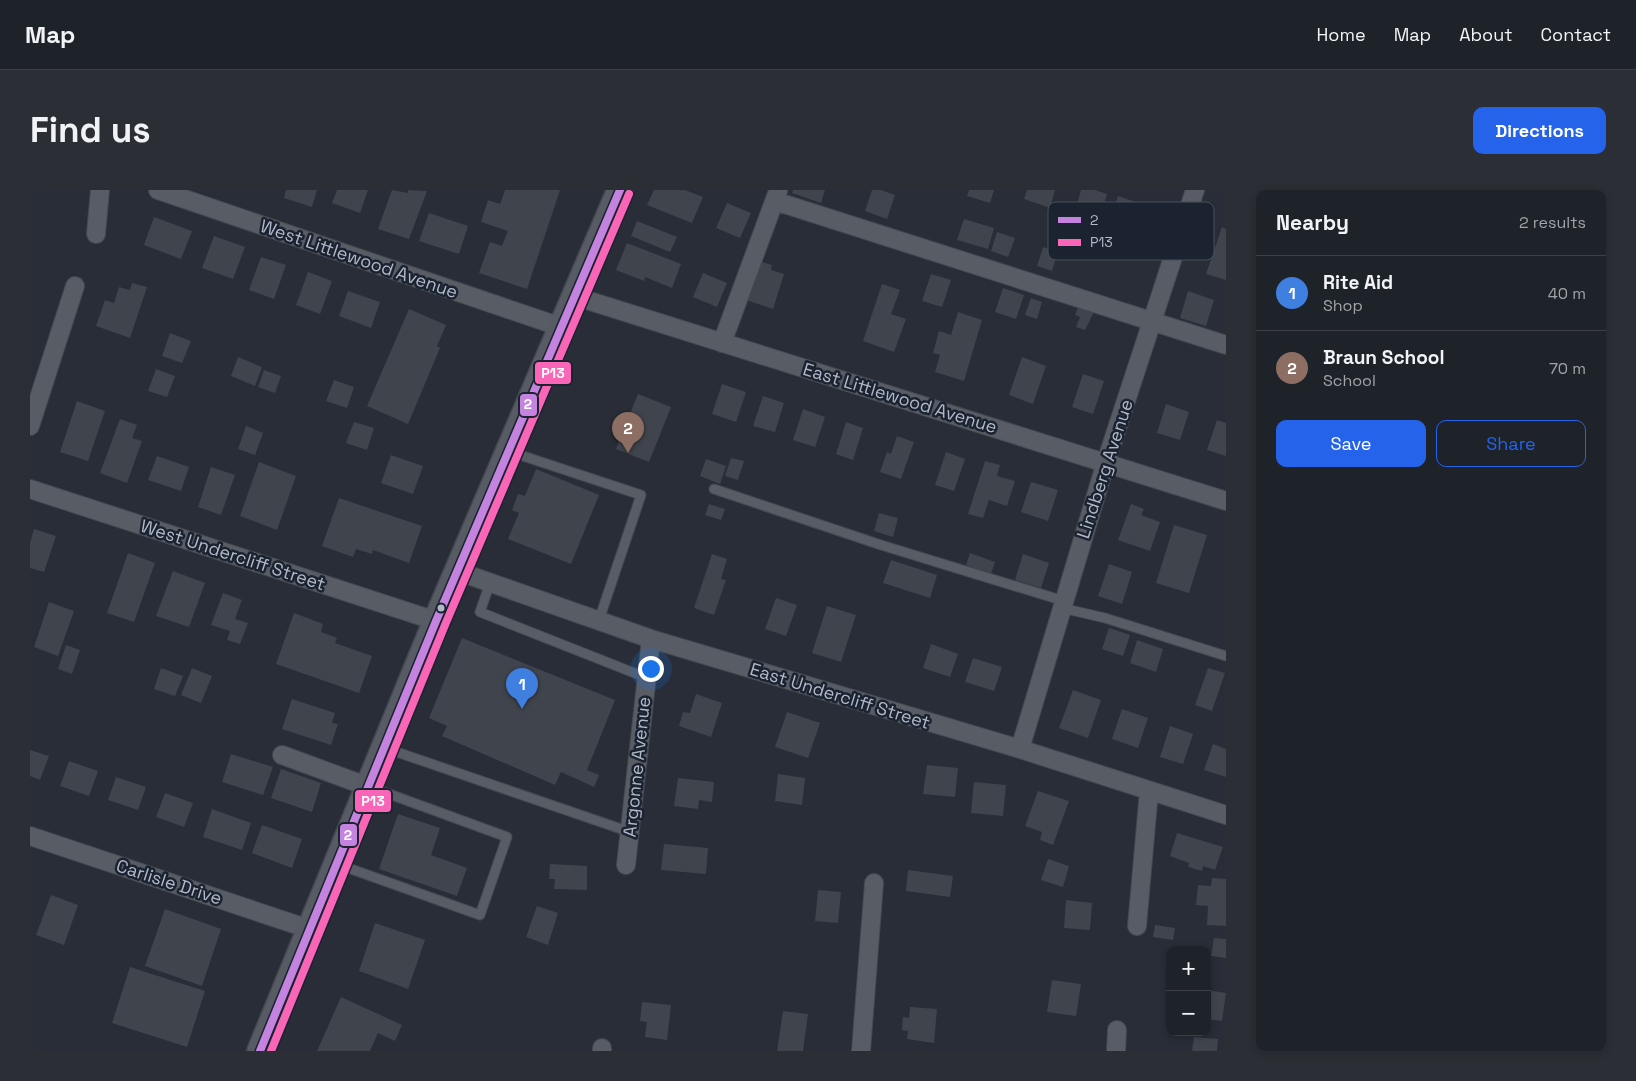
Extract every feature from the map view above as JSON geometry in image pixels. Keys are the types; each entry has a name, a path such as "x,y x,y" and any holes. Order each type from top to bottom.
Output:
{"main road":[{"path":"260,1051 436,621 620,190"}],"street":[{"path":"96,234 100,190"},
{"name":"West Littlewood Avenue","path":"158,190 561,328"},
{"name":"Lindberg Avenue","path":"1191,202 1195,190"},
{"path":"722,343 777,195 1226,346"},
{"name":"Lindberg Avenue","path":"1020,749 1106,462 1173,260"},
{"path":"30,426 75,286"},
{"name":"East Littlewood Avenue","path":"574,296 1226,501"},
{"name":"West Undercliff Street","path":"30,489 436,621"},
{"name":"East Undercliff Street","path":"457,571 651,639 1020,749 1226,815"},
{"name":"Argonne Avenue","path":"626,865 651,639"},
{"path":"282,755 369,787"},
{"path":"1136,926 1149,791"},
{"name":"Carlisle Drive","path":"30,836 309,929"},
{"path":"861,1051 874,884"},
{"path":"1116,1051 1117,1030"}],"lane":[{"path":"508,451 642,495 599,620"},
{"path":"714,489 1063,605 1226,656"},
{"path":"490,583 480,612 647,678"},
{"path":"385,748 630,832"},
{"path":"337,864 480,915 507,837 369,787"}],"building":[{"path":"286,190 317,190 312,207 284,198"},
{"path":"337,190 368,190 360,213 332,203"},
{"path":"392,190 408,193 408,190 427,191 409,239 378,229"},
{"path":"505,190 560,190 527,289 479,273 490,242 502,246 508,231 481,222 488,200 500,204"},
{"path":"654,190 685,190 703,197 692,223 647,205"},
{"path":"793,190 825,190 821,203 792,193"},
{"path":"872,190 881,190 895,195 887,219 865,211"},
{"path":"969,190 994,190 990,203 967,196"},
{"path":"1027,190 1055,190 1052,202 1048,202 1048,207 1024,199"},
{"path":"1081,190 1095,190 1107,194 1104,202 1078,202"},
{"path":"1118,196 1136,202 1116,202"},
{"path":"727,203 751,213 740,238 716,228"},
{"path":"429,213 468,226 459,254 419,241"},
{"path":"154,217 192,231 181,259 144,245"},
{"path":"964,219 994,228 988,249 957,240"},
{"path":"637,221 677,237 670,252 631,236"},
{"path":"1222,227 1226,229 1226,280 1206,274 1211,260 1214,260 1214,250"},
{"path":"997,232 1015,238 1008,257 991,251"},
{"path":"214,236 245,247 233,279 202,268"},
{"path":"627,243 681,264 672,288 645,277 644,281 616,270"},
{"path":"1043,247 1048,249 1048,260 1055,260 1052,271 1037,266"},
{"path":"261,257 286,265 274,299 249,290"},
{"path":"759,261 772,265 771,270 784,274 773,309 746,300"},
{"path":"308,272 332,281 320,314 296,305"},
{"path":"703,273 727,283 717,307 693,297"},
{"path":"931,274 951,280 942,307 922,301"},
{"path":"132,283 147,287 130,338 96,326 105,300 114,303 119,287 130,290"},
{"path":"882,284 900,290 891,314 906,319 894,352 863,341"},
{"path":"1003,288 1024,295 1016,319 995,312"},
{"path":"348,291 380,302 371,328 339,316"},
{"path":"1188,291 1214,300 1206,326 1180,318"},
{"path":"1031,298 1042,302 1037,319 1025,315"},
{"path":"1078,307 1094,312 1085,330 1076,327 1080,317 1075,315"},
{"path":"409,309 446,325 437,346 440,348 408,424 367,406"},
{"path":"958,312 982,320 964,381 935,372 940,355 933,353 939,331 951,335"},
{"path":"170,333 191,341 182,363 162,356"},
{"path":"238,357 262,367 255,386 231,376"},
{"path":"1022,357 1046,366 1033,404 1009,395"},
{"path":"156,369 175,376 167,397 148,391"},
{"path":"264,370 281,376 275,393 258,387"},
{"path":"1083,374 1104,381 1093,414 1072,407"},
{"path":"334,380 354,387 347,408 326,401"},
{"path":"722,384 746,392 736,422 712,414"},
{"path":"638,394 671,407 649,462 616,449"},
{"path":"763,396 784,403 775,432 753,426"},
{"path":"77,401 105,411 88,461 60,452"},
{"path":"1166,404 1189,412 1180,440 1157,433"},
{"path":"803,409 825,417 815,447 793,440"},
{"path":"120,419 137,425 132,438 142,441 127,483 100,473"},
{"path":"1217,420 1226,423 1226,456 1207,450"},
{"path":"354,422 374,428 367,450 346,443"},
{"path":"846,422 863,428 853,460 836,454"},
{"path":"246,426 263,433 255,455 238,449"},
{"path":"897,436 914,442 901,479 880,472 887,452 891,454"},
{"path":"946,452 965,459 954,491 935,485"},
{"path":"391,455 423,466 413,494 381,483"},
{"path":"157,456 189,467 181,491 148,480"},
{"path":"731,458 744,461 738,480 725,476"},
{"path":"706,459 726,466 720,484 700,476"},
{"path":"985,461 1000,465 997,476 1015,481 1007,506 989,500 983,518 968,514"},
{"path":"259,462 296,476 277,530 240,516"},
{"path":"211,467 235,475 221,515 198,507"},
{"path":"536,469 599,495 571,564 508,539 519,513 512,510 518,494 525,496"},
{"path":"1031,482 1058,490 1048,521 1021,512"},
{"path":"339,498 422,526 409,563 373,550 372,554 356,549 353,557 322,546"},
{"path":"709,504 725,509 721,520 705,515"},
{"path":"1131,504 1144,509 1141,515 1160,522 1150,551 1118,540"},
{"path":"879,513 898,518 893,537 874,531"},
{"path":"1174,525 1207,535 1189,593 1156,583"},
{"path":"34,529 56,536 44,572 30,568 30,543"},
{"path":"128,553 155,563 134,622 107,613"},
{"path":"970,553 995,562 991,574 966,565"},
{"path":"712,554 727,559 721,579 726,580 714,615 694,608"},
{"path":"1023,554 1049,563 1041,588 1015,580"},
{"path":"891,560 937,575 930,598 883,583"},
{"path":"1109,564 1132,572 1122,604 1098,596"},
{"path":"173,571 205,583 189,627 156,616"},
{"path":"223,593 242,600 235,619 248,623 240,644 227,640 230,631 211,625"},
{"path":"776,598 797,605 786,636 765,629"},
{"path":"49,602 74,611 58,656 34,647"},
{"path":"827,606 856,615 841,662 812,653"},
{"path":"294,613 323,624 321,632 337,638 335,643 372,656 359,693 276,664"},
{"path":"1109,628 1130,635 1123,656 1102,649"},
{"path":"462,638 615,700 587,770 599,775 594,787 561,772 555,785 442,736 447,726 429,718"},
{"path":"1137,640 1163,649 1156,672 1130,663"},
{"path":"931,644 958,654 950,677 923,668"},
{"path":"66,645 80,650 72,674 58,669"},
{"path":"973,658 1002,667 994,691 965,682"},
{"path":"161,668 183,676 175,696 154,689"},
{"path":"192,668 212,676 201,703 181,695"},
{"path":"1208,668 1225,673 1212,711 1195,705"},
{"path":"1073,690 1101,700 1088,738 1059,728"},
{"path":"696,694 722,703 711,737 679,726 683,712 690,713"},
{"path":"292,699 335,713 332,723 338,724 331,745 282,729"},
{"path":"1122,709 1148,718 1138,748 1112,739"},
{"path":"787,712 820,723 808,758 775,747"},
{"path":"1170,726 1193,734 1183,764 1160,757"},
{"path":"1213,744 1226,749 1226,777 1204,770"},
{"path":"30,750 49,756 40,780 30,776"},
{"path":"231,754 273,767 263,795 222,782"},
{"path":"69,761 98,771 89,796 60,786"},
{"path":"927,765 958,768 955,797 923,794"},
{"path":"281,769 321,783 312,812 271,798"},
{"path":"778,774 805,778 802,805 775,801"},
{"path":"116,777 146,787 138,810 108,800"},
{"path":"678,778 714,782 712,802 699,800 698,809 674,806"},
{"path":"974,782 1006,785 1003,816 971,813"},
{"path":"1038,791 1069,801 1053,845 1040,840 1042,832 1025,826"},
{"path":"165,793 193,803 184,827 156,817"},
{"path":"212,809 251,823 242,850 203,837"},
{"path":"398,814 440,828 431,855 467,868 457,896 379,869"},
{"path":"262,825 302,839 292,868 252,853"},
{"path":"1177,833 1223,847 1215,870 1203,866 1202,871 1188,867 1189,863 1170,856"},
{"path":"664,844 708,848 706,874 661,870"},
{"path":"1048,859 1069,866 1063,887 1041,880"},
{"path":"550,864 587,866 587,890 554,889 555,879 549,879"},
{"path":"908,870 953,876 950,897 906,891"},
{"path":"1212,878 1226,879 1226,926 1207,925 1208,906 1196,905 1198,885 1211,886"},
{"path":"818,890 841,892 838,923 815,921"},
{"path":"51,895 78,905 64,945 36,935"},
{"path":"1066,900 1092,903 1090,930 1064,928"},
{"path":"537,906 558,913 548,945 526,937"},
{"path":"165,909 221,929 202,986 145,966"},
{"path":"375,923 425,940 408,989 359,971"},
{"path":"1155,925 1175,928 1173,940 1153,937"},
{"path":"1214,938 1226,939 1226,958 1211,956"},
{"path":"130,967 205,991 187,1047 112,1023"},
{"path":"1052,980 1081,984 1076,1016 1047,1012"},
{"path":"1211,991 1226,993 1222,1021 1211,1020"},
{"path":"341,997 402,1025 395,1041 378,1033 370,1051 317,1051"},
{"path":"642,1002 671,1005 667,1040 645,1037 647,1022 640,1021"},
{"path":"910,1007 937,1009 934,1043 907,1039 908,1031 902,1030 903,1017 909,1018"},
{"path":"783,1011 808,1014 803,1051 777,1051"},
{"path":"1194,1037 1218,1039 1217,1051 1192,1051"}],"transit line":[{"name":"2","path":"260,1051 436,621 620,190"},
{"name":"P13","path":"271,1051 445,625 629,194"}],"place":[{"name":"Braun School","path":"628,453"},
{"name":"Rite Aid","path":"522,709"}]}
